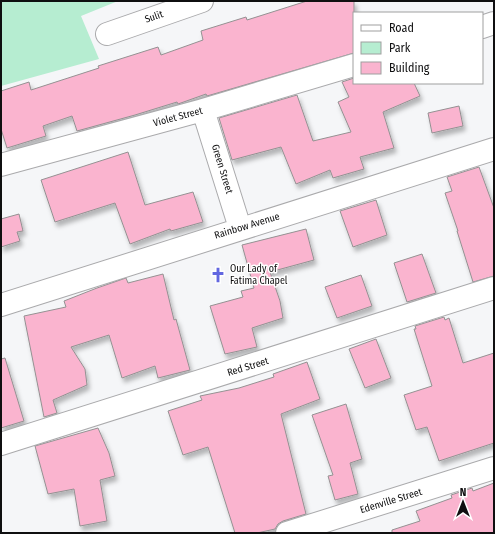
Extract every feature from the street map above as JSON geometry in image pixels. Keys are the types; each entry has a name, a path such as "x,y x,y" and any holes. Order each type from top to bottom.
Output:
{"street":[{"name":"Sulit","path":"107,34 202,1"},
{"path":"483,26 494,23"},
{"name":"Violet Street","path":"1,165 203,110 353,65"},
{"name":"Green Street","path":"203,110 240,228"},
{"name":"Rainbow Avenue","path":"1,305 240,228 494,149"},
{"name":"Red Street","path":"1,444 494,288"},
{"name":"Edenville Street","path":"287,533 494,468"}],"green space":[{"path":"1,1 118,1 81,16 99,59 1,86"}],"building":[{"path":"307,1 354,1 353,53 207,96 206,94 178,104 177,102 77,131 72,116 43,126 46,136 7,148 1,129 1,91 29,82 31,90 99,68 98,66 158,47 161,55 203,40 201,31 246,17 247,20"},
{"path":"353,78 353,84 414,84 420,96 383,112 394,148 360,157 364,169 333,178 330,170 296,184 281,147 232,160 219,118 297,95 313,141 351,132 338,102 349,97 342,82"},
{"path":"459,106 463,126 432,133 428,113"},
{"path":"128,152 145,205 193,192 203,222 171,231 170,229 130,244 115,203 55,222 41,180"},
{"path":"479,167 494,208 494,276 473,282 445,193 452,191 447,177"},
{"path":"376,200 387,235 353,247 340,211"},
{"path":"19,214 23,231 17,232 20,241 1,247 1,219"},
{"path":"306,229 314,260 270,272 280,301 283,318 252,328 257,347 225,354 210,306 243,297 241,291 254,288 242,245"},
{"path":"422,254 436,293 407,302 394,263"},
{"path":"163,274 174,320 176,319 190,370 158,378 155,366 122,378 109,335 71,347 85,369 87,385 53,400 57,413 44,417 24,316 66,307 64,301 126,278 128,283"},
{"path":"361,275 372,306 337,318 325,287"},
{"path":"444,317 445,320 449,318 463,363 494,353 494,443 439,461 427,427 416,430 404,395 432,386 414,329 416,329 415,326"},
{"path":"376,339 391,378 365,388 349,349"},
{"path":"5,358 24,421 1,428 1,359"},
{"path":"307,362 320,399 281,414 306,514 283,521 278,524 275,529 257,533 235,533 208,447 183,455 168,411 202,400 200,396 239,388 274,377 273,374"},
{"path":"346,404 362,459 350,463 358,494 335,500 328,476 333,475 312,415"},
{"path":"98,428 109,453 115,476 100,480 107,521 80,526 74,489 48,494 35,446"},
{"path":"494,483 494,533 392,533 392,530 420,521 416,511 452,498 451,495 472,488 473,491"}],"place":[{"name":"Our Lady of Fatima Chapel","path":"218,275"}]}
